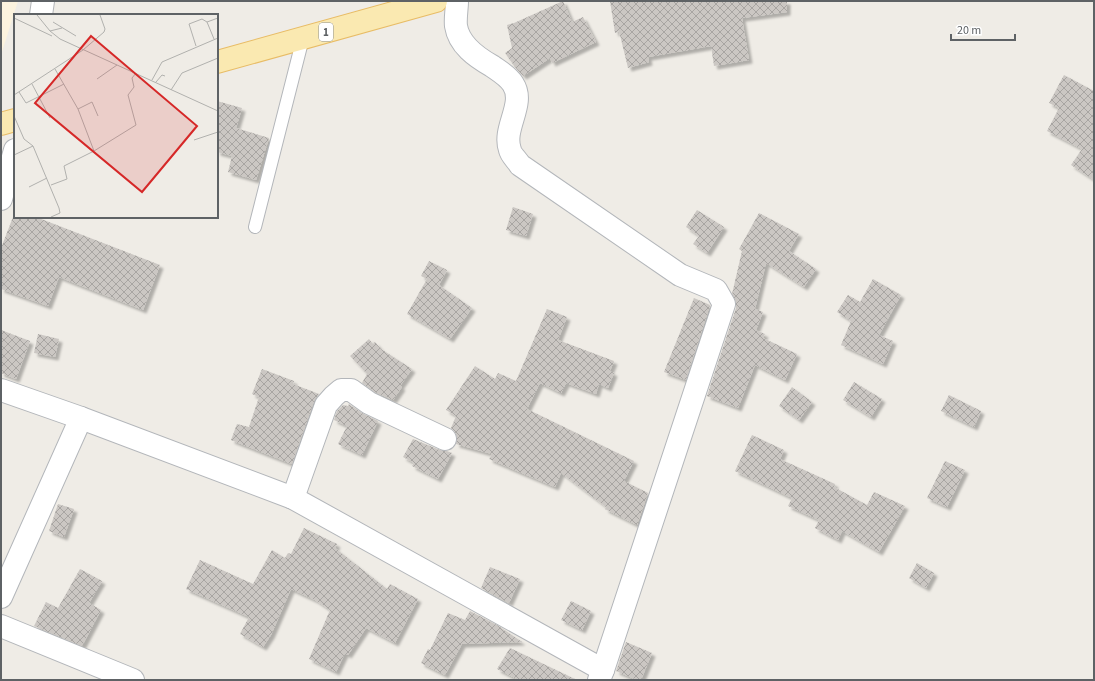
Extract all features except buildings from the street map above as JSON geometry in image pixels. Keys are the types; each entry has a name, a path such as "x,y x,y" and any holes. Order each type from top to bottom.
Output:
{"main road":[{"name":"1","path":"218,62 436,1"},
{"path":"1,124 14,120"}],"street":[{"path":"41,14 43,1"},
{"path":"1,390 81,418 293,498 601,675 724,304 716,290 680,275 520,165 510,151 508,140 517,99 514,84 503,73 480,59 467,48 460,39 456,26 457,1"},
{"path":"1,199 14,154"},
{"path":"293,498 326,406 341,390 351,390 369,403 445,439"},
{"path":"1,597 81,418"},
{"path":"1,626 133,680"}],"lane":[{"path":"254,227 303,38"}],"shaded area":[{"path":"1,1 18,1 1,55"}]}
